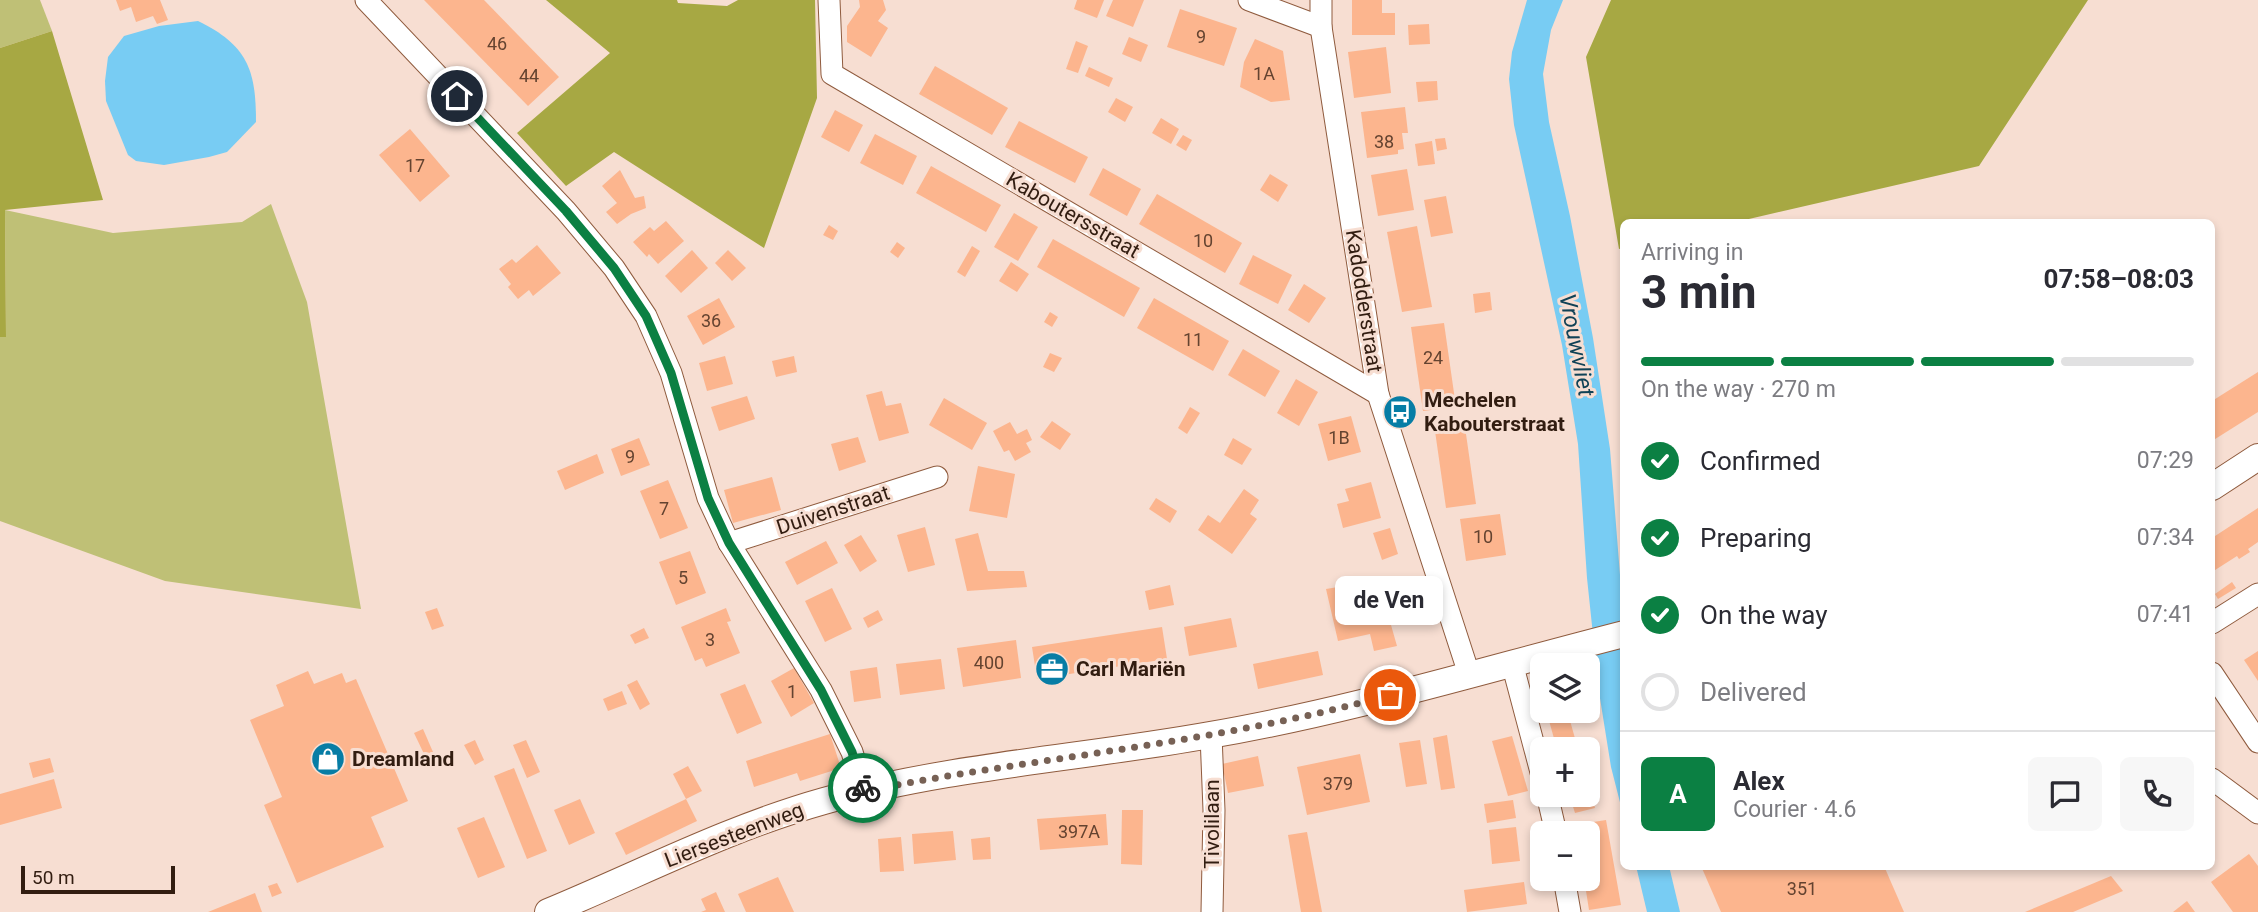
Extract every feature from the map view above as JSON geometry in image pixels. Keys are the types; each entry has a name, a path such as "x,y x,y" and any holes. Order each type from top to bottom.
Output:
{"main road":[{"path":"2215,485 2258,457"},
{"name":"Liersesteenweg","path":"548,912 724,835 788,812 864,791 1211,735 1337,710 1620,635"}],"street":[{"path":"366,0 566,211 621,278 646,316 671,373 708,498 729,543 821,690 852,752 864,791"},
{"name":"Kaboutersstraat","path":"829,0 832,74 1378,394"},
{"path":"1249,0 1321,27"},
{"name":"Kadodderstraat","path":"1321,0 1321,27 1378,394 1469,674"},
{"name":"Duivenstraat","path":"729,543 937,477"},
{"path":"2215,621 2258,594"},
{"path":"1512,663 1532,737"},
{"path":"2215,678 2258,742"},
{"name":"Tivolilaan","path":"1211,735 1214,810 1212,912"},
{"path":"2215,781 2258,813"},
{"path":"1566,891 1570,912"}],"green space":[{"path":"0,0 40,0 52,31 0,48"},
{"path":"271,204 307,302 361,609 165,581 0,521 0,337 6,337 5,210 113,233 242,222"}],"shaded area":[{"path":"546,0 677,0 678,3 727,6 738,0 815,0 817,98 764,248 614,152 566,186 517,133 610,53"},
{"path":"1611,0 2088,0 1979,166 1749,219 1620,219 1619,249 1586,57"},
{"path":"52,31 103,200 5,210 6,337 0,337 0,48"}],"water":[{"name":"Vrouwvliet","path":"1527,0 1563,0 1551,30 1543,74 1549,122 1593,338 1610,449 1620,575 1620,802 1611,767 1600,698 1600,653 1595,653 1578,444 1562,345 1514,125 1509,79 1512,52"},
{"path":"198,21 228,39 245,61 254,87 256,122 227,152 164,165 136,161 128,155 106,101 108,57 124,36 159,26"},
{"path":"1637,870 1670,870 1680,912 1647,912"}],"building":[{"path":"116,0 160,0 168,20 157,24 153,16 136,22 131,7 120,11"},
{"path":"424,0 484,0 559,77 528,106"},
{"path":"859,0 883,0 886,10 878,21 888,28 871,57 847,42 847,26 860,7"},
{"path":"1077,0 1104,0 1097,18 1074,9"},
{"path":"1113,0 1144,0 1133,27 1106,16"},
{"path":"1352,0 1382,0 1382,13 1395,13 1395,35 1352,35"},
{"path":"1180,9 1237,28 1224,66 1167,47"},
{"path":"1429,24 1430,44 1409,45 1408,25"},
{"path":"1129,37 1148,45 1141,62 1122,54"},
{"path":"1255,39 1283,51 1290,100 1271,102 1240,87 1244,62"},
{"path":"1076,41 1088,46 1078,73 1066,69"},
{"path":"1386,47 1391,93 1354,98 1348,52"},
{"path":"935,66 1008,108 992,135 919,94"},
{"path":"1089,67 1113,78 1109,87 1085,76"},
{"path":"1437,81 1438,100 1418,102 1416,82"},
{"path":"1116,98 1133,107 1125,122 1108,112"},
{"path":"1405,107 1408,133 1402,133 1404,149 1398,150 1398,154 1367,158 1361,112"},
{"path":"835,110 863,125 849,152 821,137"},
{"path":"1161,118 1179,129 1171,144 1152,133"},
{"path":"1019,121 1088,157 1075,183 1005,147"},
{"path":"410,129 450,176 420,202 379,155"},
{"path":"875,134 917,156 903,185 860,163"},
{"path":"1183,135 1192,140 1186,151 1176,145"},
{"path":"1445,138 1447,149 1437,151 1435,139"},
{"path":"1432,141 1435,164 1418,166 1415,144"},
{"path":"931,166 1001,205 986,232 916,193"},
{"path":"1103,168 1141,189 1127,216 1089,195"},
{"path":"1407,169 1414,210 1378,216 1371,175"},
{"path":"620,170 635,198 644,196 646,208 617,224 606,212 617,203 602,186"},
{"path":"1270,174 1288,185 1278,202 1260,190"},
{"path":"1157,194 1242,243 1225,273 1139,224"},
{"path":"1446,196 1453,233 1431,237 1424,200"},
{"path":"1014,213 1038,227 1018,261 994,247"},
{"path":"666,221 684,241 658,264 633,242 650,227 654,231"},
{"path":"829,225 838,231 833,240 823,235"},
{"path":"1417,226 1432,307 1402,312 1387,232"},
{"path":"1053,239 1140,288 1124,317 1037,267"},
{"path":"897,242 905,248 898,258 890,252"},
{"path":"537,245 561,273 533,296 529,290 518,299 508,287 511,284 499,269 512,259 516,263"},
{"path":"972,246 980,251 965,277 957,272"},
{"path":"692,250 708,268 681,293 665,276"},
{"path":"728,250 746,268 732,281 715,263"},
{"path":"1253,255 1292,275 1278,304 1239,284"},
{"path":"1011,262 1029,274 1017,292 999,281"},
{"path":"1304,284 1326,298 1309,323 1288,310"},
{"path":"1490,292 1492,310 1475,313 1473,294"},
{"path":"719,298 735,327 703,345 687,316"},
{"path":"1154,298 1229,341 1213,371 1137,328"},
{"path":"1050,312 1058,317 1052,327 1044,322"},
{"path":"1444,323 1456,407 1423,411 1411,327"},
{"path":"1243,349 1280,371 1265,397 1228,375"},
{"path":"1050,353 1062,358 1054,372 1043,367"},
{"path":"725,356 733,384 707,391 699,363"},
{"path":"794,356 797,372 776,377 772,361"},
{"path":"2258,372 2258,412 2215,439 2215,399"},
{"path":"1296,379 1318,392 1299,426 1277,413"},
{"path":"882,391 886,406 901,403 909,433 879,441 866,395"},
{"path":"747,396 755,419 719,431 711,407"},
{"path":"944,398 987,423 972,450 929,425"},
{"path":"1190,407 1200,413 1187,434 1178,428"},
{"path":"1351,416 1361,452 1328,461 1318,424"},
{"path":"1464,420 1476,504 1446,508 1434,424"},
{"path":"1052,421 1071,434 1060,450 1040,437"},
{"path":"1010,422 1017,434 1027,429 1032,440 1026,443 1031,452 1015,461 1009,450 1004,452 993,431"},
{"path":"858,437 866,462 839,471 831,444"},
{"path":"639,438 650,465 621,476 611,449"},
{"path":"1233,438 1252,449 1242,465 1224,455"},
{"path":"597,454 604,473 565,490 557,471"},
{"path":"978,466 1015,474 1007,518 969,511"},
{"path":"772,477 781,510 733,523 724,490"},
{"path":"668,480 688,528 660,539 640,491"},
{"path":"1371,482 1381,518 1343,528 1337,504 1349,501 1345,489"},
{"path":"1244,489 1259,500 1250,514 1257,519 1232,554 1198,530 1208,515 1220,523"},
{"path":"1156,498 1177,511 1170,523 1149,509"},
{"path":"2258,508 2258,542 2248,549 2250,552 2239,559 2237,556 2215,570 2215,536"},
{"path":"1500,514 1506,555 1466,561 1460,519"},
{"path":"925,527 935,565 908,572 897,535"},
{"path":"1390,528 1398,554 1382,560 1373,533"},
{"path":"978,533 988,571 1024,571 1027,587 967,591 955,539"},
{"path":"861,535 877,561 860,572 844,545"},
{"path":"826,541 838,563 797,585 785,562"},
{"path":"690,551 706,593 676,605 659,562"},
{"path":"2232,582 2236,588 2218,599 2215,594"},
{"path":"1170,585 1174,605 1149,610 1145,591"},
{"path":"1344,586 1349,605 1383,597 1397,646 1374,651 1370,634 1338,641 1326,589"},
{"path":"832,588 852,629 825,642 805,601"},
{"path":"437,608 444,626 432,630 425,612"},
{"path":"726,608 731,621 727,622 740,653 706,667 702,658 695,661 681,627"},
{"path":"878,610 883,620 868,628 863,618"},
{"path":"1231,618 1237,647 1189,656 1184,627"},
{"path":"1162,627 1167,659 1037,679 1032,647"},
{"path":"644,628 649,638 635,644 630,635"},
{"path":"1016,640 1021,678 963,687 957,648"},
{"path":"1318,651 1323,675 1258,689 1253,664"},
{"path":"2258,651 2258,681 2244,660"},
{"path":"941,659 945,689 900,695 896,664"},
{"path":"877,667 881,698 854,702 850,671"},
{"path":"794,668 814,703 791,717 771,681"},
{"name":"Dreamland","path":"308,671 314,684 342,673 346,683 356,679 408,801 371,817 384,847 297,883 264,805 282,797 250,720 284,706 276,685"},
{"path":"637,680 650,704 640,710 627,685"},
{"path":"745,684 762,723 737,734 720,694"},
{"path":"622,691 627,704 608,711 603,699"},
{"path":"1550,723 1571,723 1575,737 1554,737"},
{"path":"423,729 433,752 425,756 414,733"},
{"path":"830,734 841,768 800,781 797,773 754,787 746,761"},
{"path":"1447,735 1455,788 1441,790 1433,738"},
{"path":"1512,736 1528,791 1508,796 1492,741"},
{"path":"475,740 484,760 475,765 464,745"},
{"path":"526,740 540,772 527,778 513,745"},
{"path":"1420,740 1427,784 1406,787 1399,743"},
{"path":"1360,754 1370,802 1307,815 1297,767"},
{"path":"1258,756 1264,786 1228,793 1222,764"},
{"path":"50,758 54,772 33,778 29,763"},
{"path":"688,766 702,791 686,799 673,774"},
{"path":"514,768 547,851 527,859 494,776"},
{"path":"54,779 62,808 0,825 0,794"},
{"path":"580,799 595,833 569,845 554,810"},
{"path":"686,799 697,821 626,855 615,833"},
{"path":"1513,800 1516,818 1487,823 1484,804"},
{"path":"1573,807 1595,808 1575,813"},
{"path":"1122,810 1143,810 1142,865 1121,864"},
{"path":"1106,814 1108,845 1040,850 1037,819"},
{"path":"484,817 505,867 478,878 457,828"},
{"path":"1606,820 1621,905 1589,910 1586,891 1600,891 1600,821"},
{"path":"1516,827 1520,861 1492,864 1489,830"},
{"path":"953,831 956,860 914,864 912,834"},
{"path":"1307,832 1322,912 1301,912 1288,835"},
{"path":"901,837 904,871 880,872 878,839"},
{"path":"990,837 991,859 973,860 971,839"},
{"path":"2249,854 2258,866 2258,912 2233,912 2211,882"},
{"path":"1703,870 1886,870 1904,912 1721,912"},
{"path":"2111,876 2123,891 2073,912 2025,912"},
{"path":"778,877 794,912 746,912 738,894"},
{"path":"1524,882 1527,904 1467,912 1464,890"},
{"path":"277,883 282,893 272,897 268,886"},
{"path":"716,892 725,912 701,912 706,910 701,899"},
{"path":"255,893 262,912 208,912"},
{"path":"2187,901 2195,912 2173,912"}],"way so far":[{"path":"863,788 864,791 1211,735 1337,710 1390,695"}],"place":[{"name":"Mechelen Kabouterstraat","path":"1400,412"},
{"name":"Carl Mariën","path":"1052,669"},
{"name":"de Ven","path":"1390,695"},
{"name":"Dreamland","path":"328,759"}],"route":[{"path":"457,96 566,211 614,268 646,316 671,373 708,498 729,543 821,690 852,752 863,788"}]}
